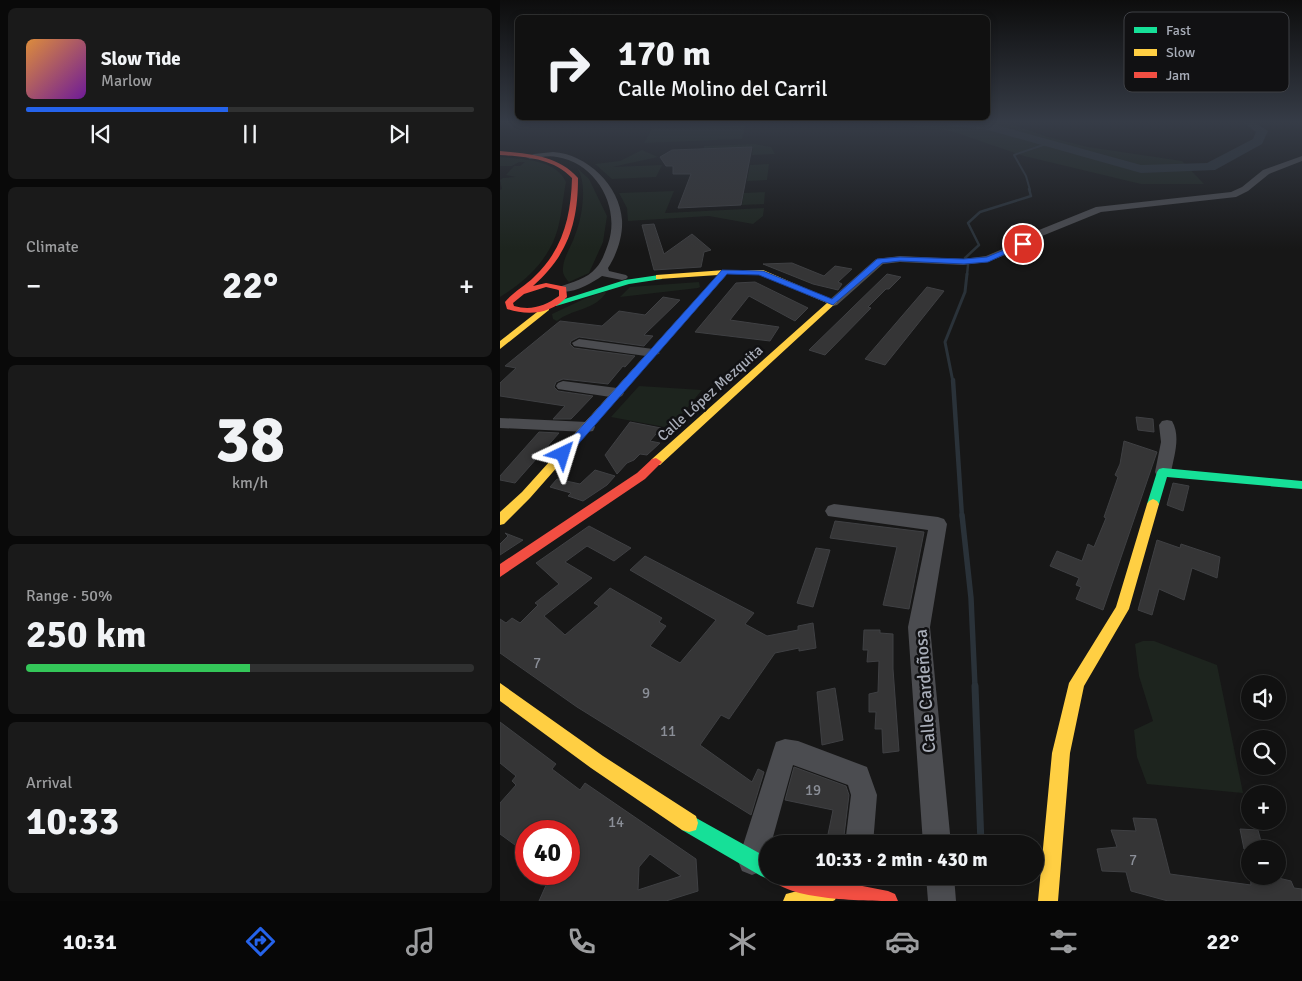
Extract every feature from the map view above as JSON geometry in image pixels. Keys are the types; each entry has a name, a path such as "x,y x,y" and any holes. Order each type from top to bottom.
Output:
{"main road":[{"path":"508,305 553,263 566,237 571,221 575,178 567,168 561,165"},
{"path":"504,343 563,297 553,263"},
{"path":"500,520 526,495 725,272"},
{"path":"508,305 531,311 618,284 662,276 725,272 760,272 833,302"},
{"path":"524,290 535,286 561,289 622,277 662,276"},
{"name":"Calle López Mezquita","path":"500,571 641,476 833,302"},
{"path":"504,343 516,326 508,305"},
{"path":"1048,901 1061,753 1077,684 1122,609 1163,472 1302,485"},
{"path":"500,691 574,747 759,864"},
{"path":"824,885 846,887 888,901"},
{"path":"793,901 846,887"}],"street":[{"path":"561,289 597,274 603,268 618,231 616,206 595,172 583,165"},
{"name":"Calle López Mezquita","path":"833,302 880,261 900,259 941,262 988,259 1023,244 1038,234 1099,209 1233,195 1245,189 1266,172 1284,165"},
{"path":"603,268 604,273 622,277"},
{"path":"579,343 653,353"},
{"path":"563,386 617,393"},
{"path":"500,422 587,427"},
{"path":"1163,472 1169,442 1167,425"},
{"name":"Calle Cardeñosa","path":"834,510 938,524 919,628 936,835"},
{"path":"766,835 784,751 798,753 858,776 864,795 860,835"},
{"path":"941,885 942,901"}],"shaded area":[{"path":"547,165 561,174 566,182 561,217 554,239 543,259 519,284 500,297 500,190 502,189 500,180 516,177 506,175 514,166"},
{"path":"596,165 621,165 612,167 662,165 656,177 612,179"},
{"path":"750,165 769,165 767,180 747,181"},
{"path":"1062,165 1186,165 1204,184 1141,184"},
{"path":"577,168 589,179 607,216 603,242 589,273 569,282 563,274 563,264 578,228 583,201 582,183"},
{"path":"674,191 665,213 764,208 763,216 753,224 709,216 628,221 627,208 619,193"},
{"path":"765,192 764,204 742,205 744,193"},
{"path":"699,282 700,287 698,288 620,297 630,287"},
{"path":"607,291 603,297 590,306 557,321 553,319 552,314"},
{"path":"639,386 702,390 670,428 611,417"},
{"path":"1143,641 1154,641 1217,665 1241,785 1241,793 1147,784 1137,757 1134,730 1153,721 1139,676 1135,644"}],"building":[{"path":"749,165 741,205 678,208 691,174 673,174 673,166 666,166"},
{"path":"654,224 664,254 692,234 711,250 704,252 701,267 654,270 642,225"},
{"path":"792,263 824,276 835,266 852,269 838,282 842,284 838,290 813,284 763,264"},
{"path":"887,274 901,277 868,307 871,308 825,355 809,350"},
{"path":"755,282 808,308 795,321 749,296 730,320 779,327 770,341 695,332 736,283"},
{"path":"927,287 944,291 885,365 865,359"},
{"path":"663,297 680,300 644,335 653,336 644,346 579,337 571,341 570,344 574,348 635,356 625,367 623,366 608,384 563,379 556,382 554,387 558,391 593,396 571,419 553,419 565,406 500,396 500,383 516,368 505,366 560,321 602,326 619,311 645,315"},
{"path":"1136,417 1153,419 1154,432 1138,430"},
{"path":"630,422 661,428 650,441 660,443 647,455 640,454 634,460 627,463 617,474 605,455"},
{"path":"539,432 559,433 515,483 500,480 500,476"},
{"path":"1124,441 1157,452 1103,610 1076,599 1081,587 1076,585 1079,578 1050,566 1057,551 1082,561 1088,544 1094,547 1106,518 1104,517 1118,477 1115,475 1120,464"},
{"path":"595,470 615,476 607,485 583,501 568,496 571,493 550,487 557,479 580,484"},
{"path":"1173,483 1189,486 1183,511 1167,505"},
{"path":"835,521 924,532 909,609 883,605 897,547 830,538"},
{"path":"589,526 631,548 614,561 587,546 565,562 592,578 544,616 565,635 599,606 594,603 610,588 662,618 659,622 666,626 650,646 680,663 716,620 630,570 645,556 754,613 745,624 767,636 798,630 798,626 813,623 816,648 799,651 799,648 775,653 729,719 721,715 700,745 752,782 758,769 764,772 751,815 577,707 500,653 500,619 506,623 512,618 520,623 538,605 535,603 559,584 536,563"},
{"path":"505,533 523,540 500,555 500,544 508,536"},
{"path":"1157,540 1180,548 1181,544 1220,557 1217,578 1192,568 1184,600 1159,589 1152,615 1138,610"},
{"path":"816,548 830,550 813,607 797,603"},
{"path":"864,630 880,630 880,633 893,634 893,669 899,751 883,753 882,729 875,729 876,712 869,712 869,694 878,692 879,661 867,662 868,650 863,650"},
{"path":"835,688 843,740 822,745 817,692"},
{"path":"500,722 556,764 552,769 580,790 585,783 696,859 698,891 666,901 539,901 546,885 580,885 580,820 515,820 515,845 500,834 500,803 516,785 512,781 516,776 500,763","holes":["650,854 681,876 638,890 639,867"]},
{"path":"794,767 846,786 849,795 844,835 828,835 833,810 785,800"},
{"path":"1133,818 1156,819 1170,874 1241,885 1286,885 1286,880 1291,881 1294,888 1302,889 1302,901 1168,901 1131,891 1126,872 1102,871 1097,849 1117,847 1111,830 1136,831"},
{"path":"1240,829 1258,830 1261,840 1242,840"}],"waterway":[{"path":"1020,165 1026,176 1030,190"},
{"path":"1127,165 1141,169 1210,167 1214,165"},
{"path":"965,258 979,245 968,223 980,212 1031,196 1029,189"},
{"path":"967,275 968,265"},
{"path":"953,382 945,342 965,292 967,274"},
{"path":"953,380 962,517"},
{"path":"962,515 971,598 975,687"},
{"path":"975,686 981,835"}],"traffic: fast":[{"path":"556,303 628,282 659,277"},
{"path":"1153,504 1163,472 1302,485"},
{"path":"689,823 759,864"}],"traffic: slow":[{"path":"500,520 526,495 725,272"},
{"path":"656,462 833,302 760,272 725,272 659,277"},
{"path":"500,346 546,308"},
{"path":"1048,901 1061,753 1077,683 1122,609 1153,504"},
{"path":"500,691 597,762 689,823"},
{"path":"793,901 828,893"}],"traffic: jam":[{"path":"524,290 549,266 558,254 570,227 575,196 575,178 559,165"},
{"path":"546,285 563,289 563,297 551,305 538,310 524,311 510,307 509,302 521,292 546,285"},
{"path":"500,571 641,476 656,462"},
{"path":"805,885 888,901"}],"route":[{"path":"563,454 725,272 760,272 833,302 880,261 900,259 964,262 988,259 1023,244"}]}
